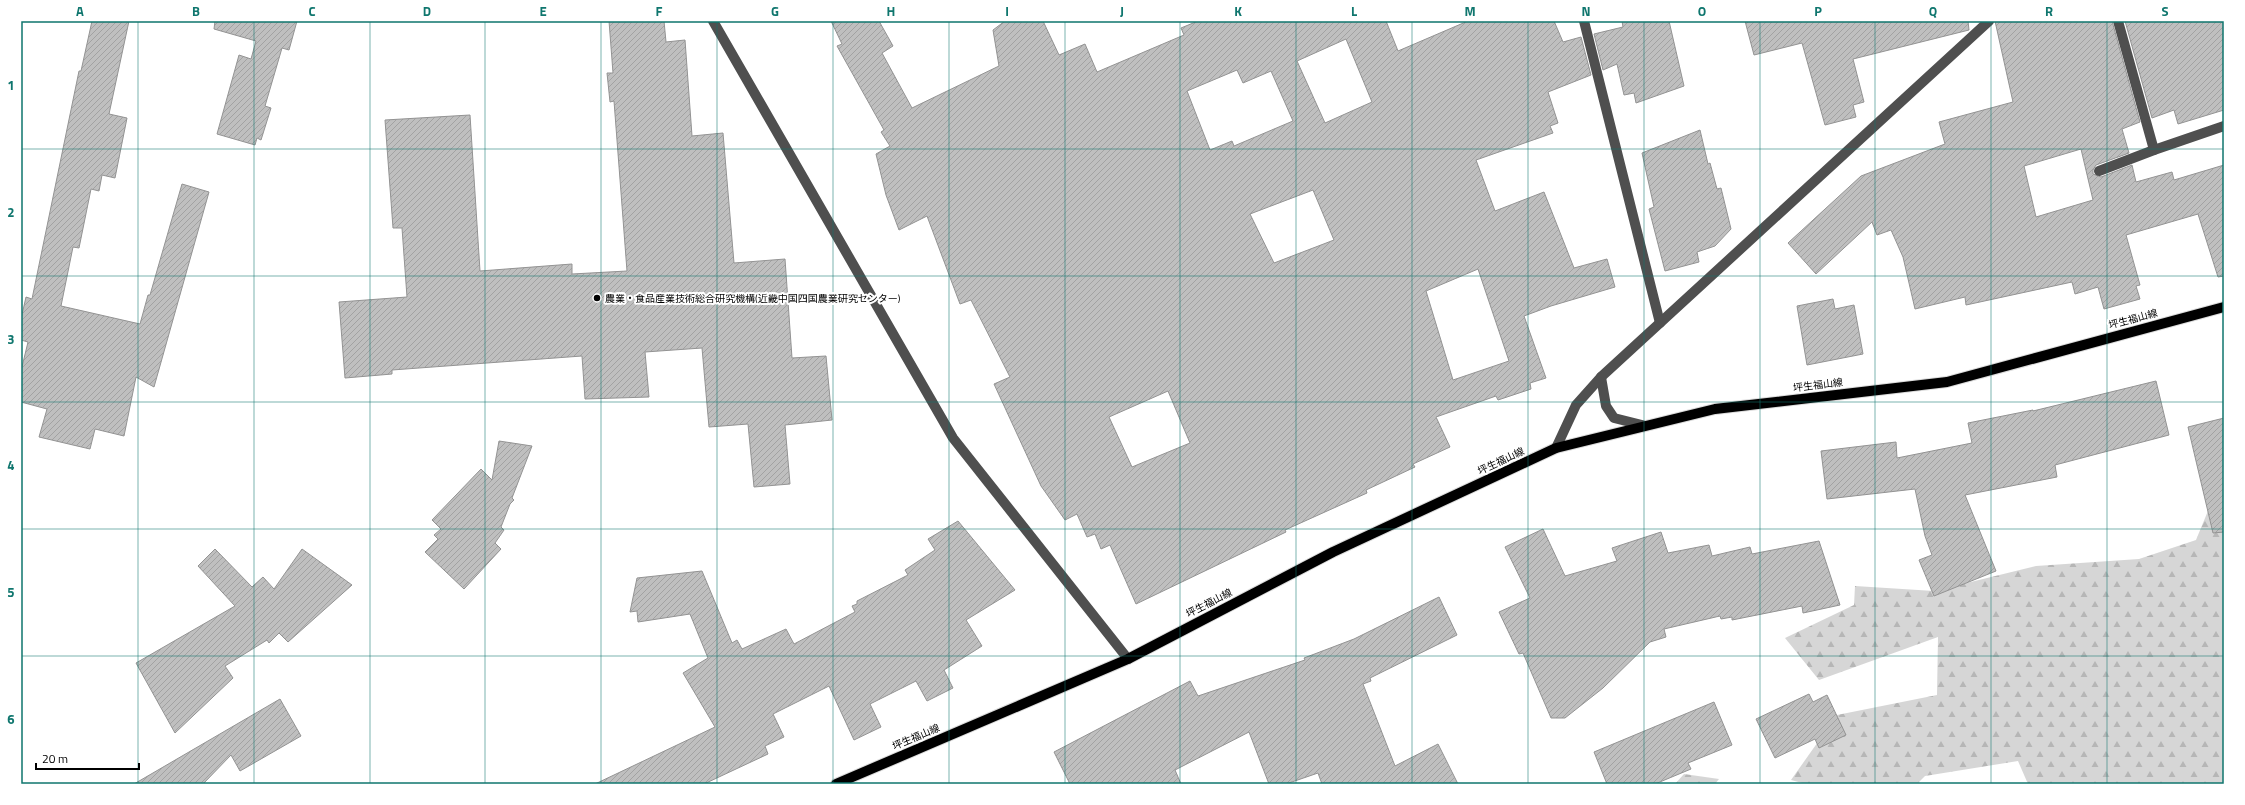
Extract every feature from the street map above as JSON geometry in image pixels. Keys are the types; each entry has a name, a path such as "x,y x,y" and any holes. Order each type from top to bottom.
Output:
{"main road":[{"name":"坪生福山線","path":"836,784 1128,659 1333,552 1556,448 1642,425 1715,409 1947,382 2224,307"}],"street":[{"path":"712,21 953,438 1128,659"},
{"path":"1584,21 1660,323"},
{"path":"1556,448 1576,405 1601,378 1989,21"},
{"path":"2118,21 2154,150"},
{"path":"2099,172 2154,150 2224,126"},
{"path":"1601,378 1606,406 1614,418 1642,425"}],"green space":[{"path":"2224,499 2224,784 2028,784 2018,761 1925,776 1917,784 1806,784 1791,780 1837,715 1937,695 1938,637 1819,680 1785,638 1854,605 1855,586 1934,591 2036,566 2139,559 2196,540 2210,506"},
{"path":"1684,774 1719,779 1715,784 1675,784"}],"building":[{"path":"92,21 129,21 109,114 127,118 115,178 102,175 99,191 91,189 79,248 73,247 61,306 140,324 148,295 150,295 182,184 209,192 154,387 136,377 124,436 95,429 90,449 39,437 47,409 21,402 21,371 28,342 21,340 21,319 26,297 32,299 79,71 81,71"},
{"path":"215,21 297,21 289,50 282,48 265,106 271,108 261,140 257,138 255,145 217,134 239,55 251,59 256,41 214,29"},
{"path":"609,21 664,21 666,42 685,40 692,136 723,133 734,263 785,259 792,358 826,356 832,420 785,425 790,484 754,487 748,424 709,427 702,348 645,352 649,397 585,399 582,356 392,370 392,374 345,378 339,302 407,297 402,228 393,228 385,120 470,115 480,271 572,264 572,274 627,271 614,101 610,102 607,73 613,73"},
{"path":"831,21 879,21 893,46 882,53 912,108 999,66 993,30 1005,21 1043,21 1059,55 1085,44 1097,72 1184,35 1181,28 1198,21 1386,21 1398,51 1468,21 1554,21 1563,42 1581,37 1591,75 1548,92 1558,123 1550,126 1553,133 1476,160 1495,211 1544,192 1574,268 1607,259 1615,287 1551,306 1524,316 1546,378 1530,383 1531,389 1498,400 1496,396 1436,417 1450,447 1413,464 1415,467 1366,490 1367,493 1285,530 1286,532 1136,604 1110,545 1101,549 1095,534 1087,537 1077,514 1065,520 1041,486 994,384 1010,377 971,300 960,304 927,216 899,230 886,195 876,154 890,146 881,132 884,130 837,46 842,44","holes":["1346,39 1372,102 1325,123 1297,61","1237,70 1243,83 1271,71 1293,121 1234,146 1232,141 1210,150 1187,91","1313,190 1334,240 1274,263 1250,214","1478,269 1509,361 1453,380 1426,291","1168,391 1190,443 1132,467 1109,417"]},
{"path":"1622,21 1669,21 1684,86 1636,103 1634,93 1624,95 1617,64 1603,70 1594,34 1623,27"},
{"path":"1745,21 1968,21 1969,30 1853,59 1864,102 1853,105 1856,117 1825,125 1802,43 1754,55"},
{"path":"1995,21 2112,21 2140,122 2122,129 2129,153 2096,165 2093,170 2093,174 2101,177 2132,165 2136,182 2172,172 2174,180 2224,165 2224,276 2218,277 2198,214 2126,235 2140,285 2136,286 2140,299 2104,309 2098,287 2075,294 2072,282 1966,305 1965,297 1915,309 1903,257 1891,230 1877,235 1872,222 1816,274 1788,243 1861,176 1945,144 1939,122 2013,102","holes":["2081,149 2093,200 2036,217 2024,166"]},
{"path":"2125,21 2224,21 2224,110 2178,124 2174,110 2152,118"},
{"path":"1700,130 1708,164 1710,163 1717,189 1721,188 1731,229 1715,246 1697,252 1699,262 1665,271 1649,209 1654,207 1642,153"},
{"path":"1833,299 1835,309 1854,305 1863,354 1807,365 1797,306"},
{"path":"2156,381 2169,435 2055,465 2057,477 1965,495 1996,571 1934,596 1919,560 1932,555 1925,536 1915,489 1827,499 1821,451 1896,442 1897,458 1972,443 1968,423 2033,411"},
{"path":"2224,418 2224,532 2213,533 2188,427"},
{"path":"499,441 532,446 512,498 514,500 510,504 501,527 504,530 495,543 501,549 464,589 425,552 438,539 434,535 441,529 432,520 481,469 492,480"},
{"path":"958,521 1015,590 966,620 982,646 944,670 953,688 927,701 916,681 870,704 881,727 854,740 829,686 773,714 784,737 765,746 768,754 704,784 595,784 715,727 683,673 708,658 690,614 638,622 637,611 630,612 637,578 702,571 732,643 737,640 742,649 786,629 794,644 855,612 852,606 857,604 857,601 908,575 905,570 935,550 928,539"},
{"path":"1543,529 1565,576 1617,561 1612,548 1661,532 1668,553 1709,545 1712,556 1750,547 1752,554 1819,541 1840,605 1803,613 1802,606 1732,620 1732,617 1721,619 1720,616 1664,629 1666,637 1650,642 1603,688 1565,718 1551,718 1523,653 1519,654 1499,612 1530,598 1505,547"},
{"path":"215,549 252,587 263,577 274,589 302,549 352,585 288,642 279,633 269,643 267,640 225,666 233,678 175,733 136,663 235,606 198,566"},
{"path":"1439,597 1457,635 1370,678 1371,681 1363,684 1395,766 1438,744 1458,784 1322,784 1318,773 1286,784 1269,784 1249,732 1175,770 1181,784 1070,784 1054,752 1190,681 1198,696 1305,660 1304,658 1354,639"},
{"path":"1809,694 1813,702 1827,695 1846,735 1819,748 1815,739 1775,758 1756,719"},
{"path":"280,699 301,736 240,771 231,755 203,784 134,784"},
{"path":"1714,702 1732,745 1688,763 1691,769 1655,784 1607,784 1594,752"}],"place":[{"name":"農業・食品産業技術総合研究機構(近畿中国四国農業研究センター)","path":"597,298"}]}
